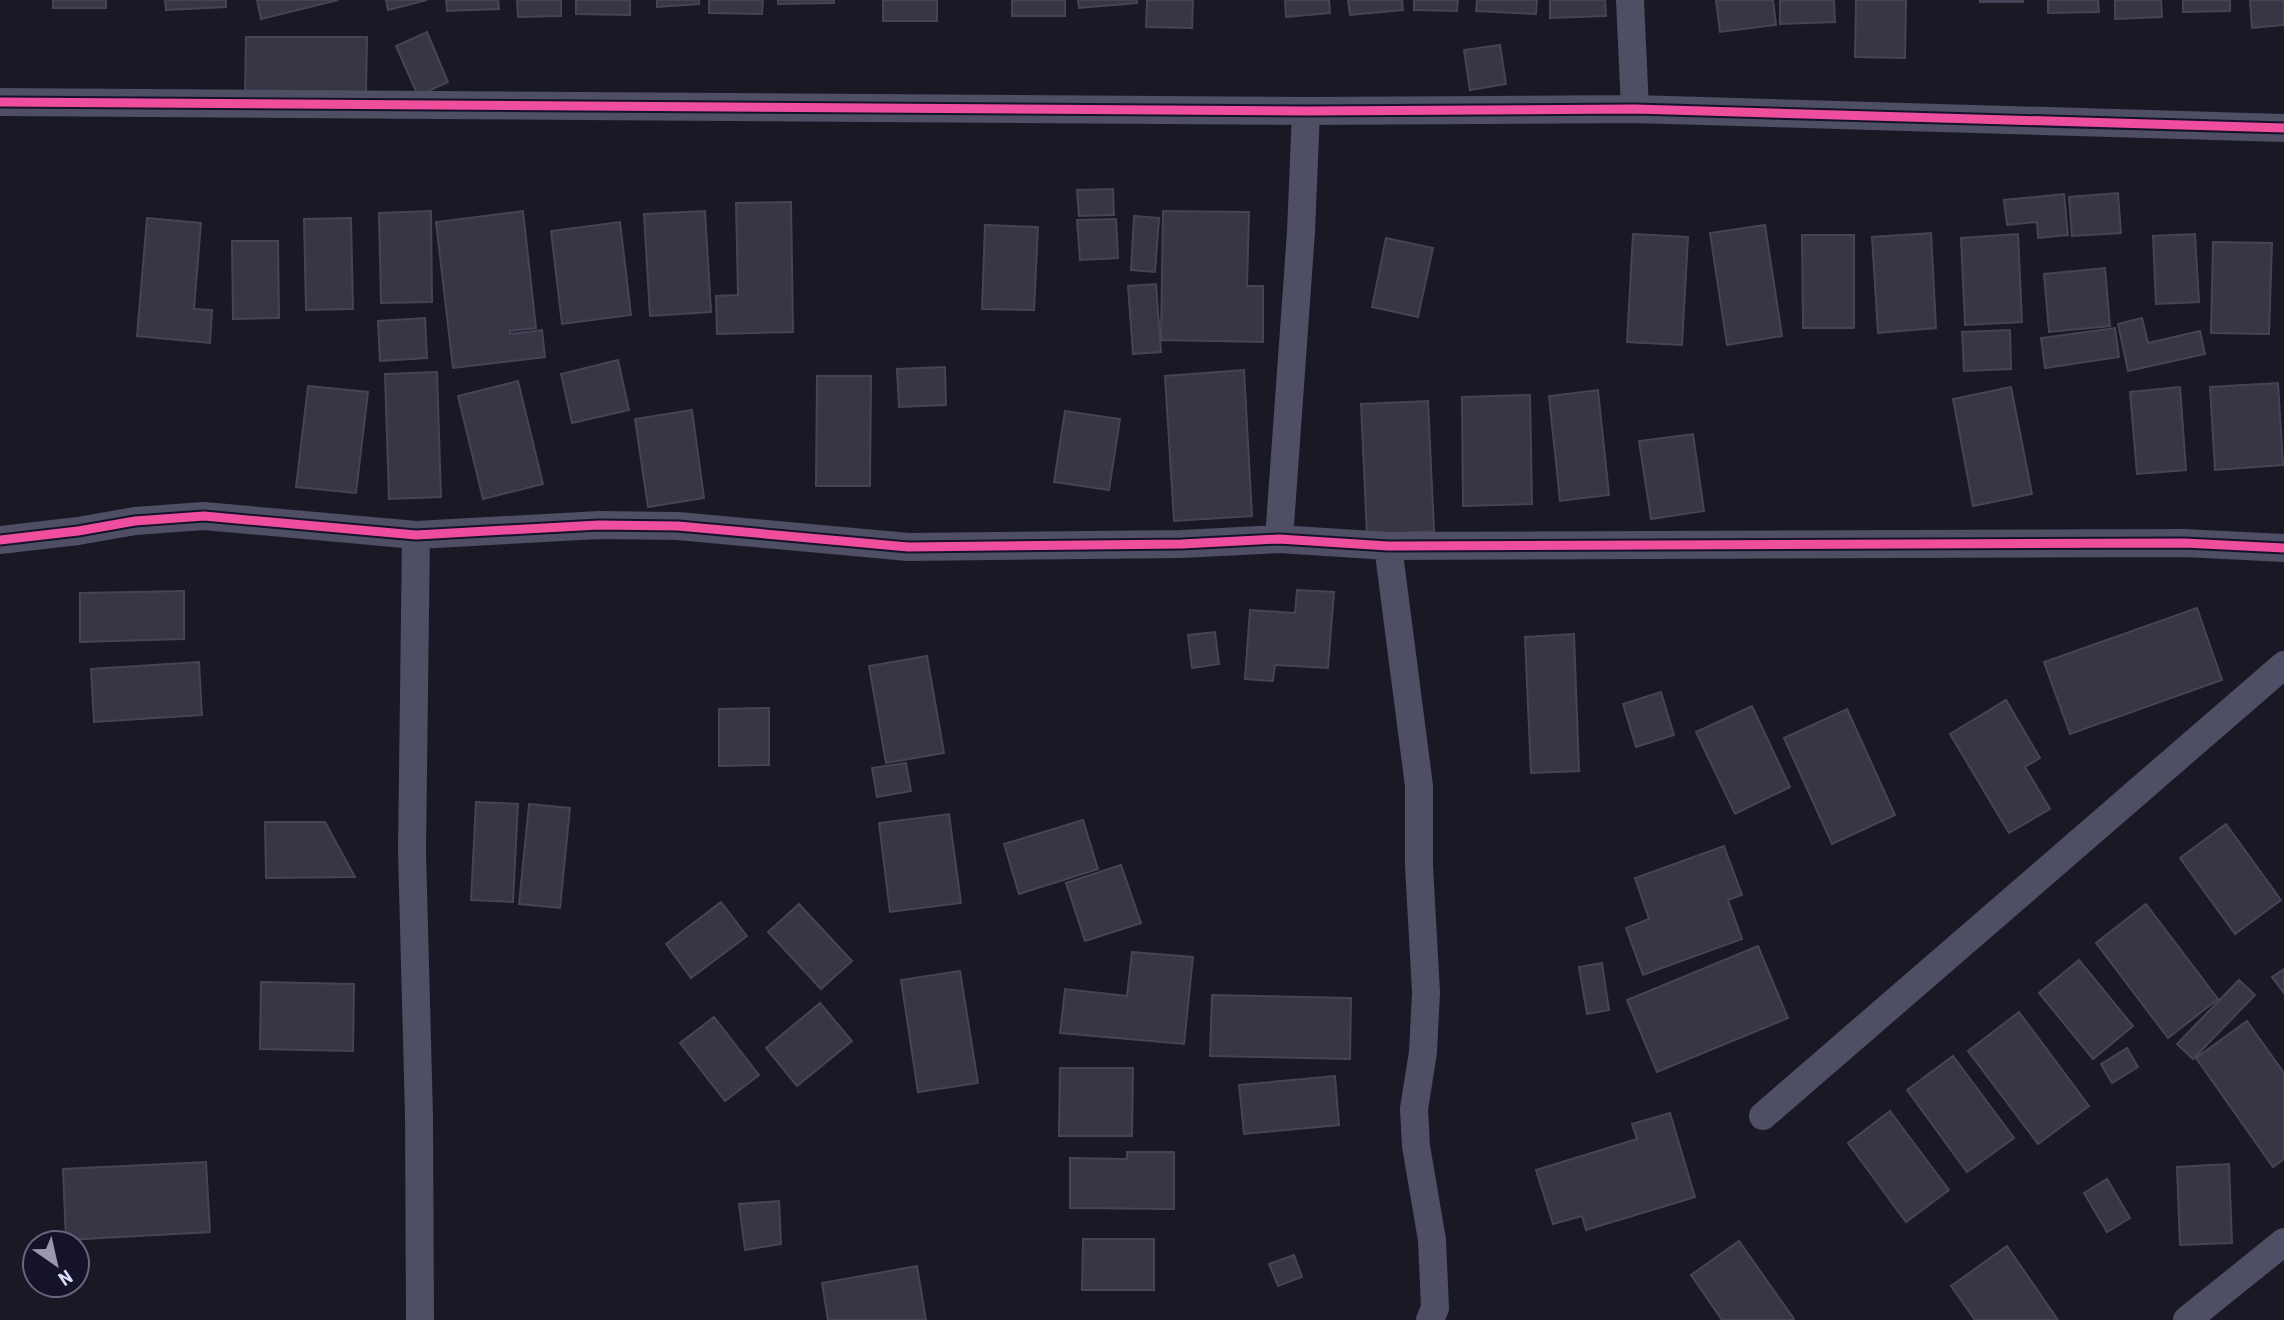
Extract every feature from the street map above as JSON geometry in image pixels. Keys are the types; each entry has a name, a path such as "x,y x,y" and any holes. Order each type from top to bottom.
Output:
{"street":[{"path":"1630,0 1635,109"},
{"path":"0,102 1306,111 1635,109 2284,128"},
{"path":"1279,539 1300,246 1306,111"},
{"path":"0,540 135,521 204,516 416,535 599,525 678,526 908,547 1182,544 1279,539 1388,546 2184,543 2284,548"},
{"path":"416,535 412,851 419,1116 420,1320"},
{"path":"1388,546 1419,786 1419,866 1426,992 1423,1052 1415,1109 1416,1146 1432,1240 1435,1308 1430,1320"},
{"path":"1763,1116 2284,665"},
{"path":"2187,1320 2284,1242"}],"building":[{"path":"53,0 106,0 106,8 53,8"},
{"path":"165,0 226,0 226,7 166,10"},
{"path":"257,0 338,0 261,19"},
{"path":"386,0 427,0 388,10"},
{"path":"446,0 498,0 499,9 447,11"},
{"path":"517,0 561,0 561,16 518,17"},
{"path":"576,0 630,0 630,15 576,14"},
{"path":"657,0 699,0 699,4 657,7"},
{"path":"709,0 763,0 762,14 709,13"},
{"path":"778,0 834,0 834,3 778,4"},
{"path":"883,0 937,0 937,21 883,21"},
{"path":"1012,0 1065,0 1065,16 1012,16"},
{"path":"1078,0 1137,0 1137,3 1079,8"},
{"path":"1147,0 1193,0 1192,28 1146,27"},
{"path":"1285,0 1329,0 1330,13 1286,17"},
{"path":"1348,0 1402,0 1403,10 1350,15"},
{"path":"1414,0 1458,0 1457,11 1414,10"},
{"path":"1477,0 1537,0 1536,14 1476,11"},
{"path":"1550,0 1605,0 1606,16 1550,18"},
{"path":"1716,0 1773,0 1776,25 1720,32"},
{"path":"1780,0 1834,0 1835,22 1780,24"},
{"path":"1856,0 1906,0 1905,58 1855,57"},
{"path":"2023,0 2023,2 1980,2"},
{"path":"2048,0 2098,0 2099,12 2048,13"},
{"path":"2115,0 2161,0 2162,17 2115,19"},
{"path":"2183,0 2230,0 2230,11 2183,12"},
{"path":"2250,0 2284,0 2284,25 2252,28"},
{"path":"427,32 448,82 418,96 396,46"},
{"path":"246,37 367,37 366,96 245,96"},
{"path":"1500,45 1506,84 1470,90 1464,50"},
{"path":"1113,189 1114,215 1079,216 1077,190"},
{"path":"2118,193 2121,233 2072,236 2069,197"},
{"path":"2064,194 2068,235 2038,238 2037,222 2007,225 2004,200"},
{"path":"791,202 793,332 717,334 716,296 738,295 736,203"},
{"path":"431,211 432,302 381,303 379,213"},
{"path":"523,211 536,328 510,331 510,334 542,330 545,357 453,368 436,222"},
{"path":"705,211 711,312 650,316 644,214"},
{"path":"1163,211 1249,212 1247,286 1263,286 1263,342 1161,340"},
{"path":"1134,216 1159,218 1155,272 1131,270"},
{"path":"147,218 201,223 194,309 212,310 210,343 137,336"},
{"path":"351,218 353,309 306,310 304,219"},
{"path":"1116,219 1118,258 1080,260 1077,220"},
{"path":"620,222 631,315 562,324 551,231"},
{"path":"985,225 1038,227 1034,310 982,309"},
{"path":"1765,225 1782,336 1727,345 1710,233"},
{"path":"1931,233 1936,328 1878,333 1872,237"},
{"path":"1633,234 1688,237 1682,345 1627,342"},
{"path":"2018,234 2022,322 1965,325 1961,238"},
{"path":"2195,234 2199,302 2156,304 2153,236"},
{"path":"1802,235 1854,235 1854,328 1803,328"},
{"path":"1386,238 1433,248 1418,317 1372,307"},
{"path":"232,241 278,241 279,318 233,319"},
{"path":"2213,242 2272,243 2269,334 2211,333"},
{"path":"2105,268 2110,326 2049,332 2044,274"},
{"path":"1156,284 1161,352 1133,354 1128,286"},
{"path":"425,318 427,358 380,361 378,321"},
{"path":"2142,318 2148,343 2200,331 2205,354 2128,371 2118,324"},
{"path":"2115,328 2119,357 2045,368 2041,338"},
{"path":"2010,330 2011,369 1964,371 1962,332"},
{"path":"618,360 629,410 572,423 561,374"},
{"path":"945,367 946,405 899,407 897,369"},
{"path":"1244,370 1252,516 1174,521 1165,376"},
{"path":"437,372 441,497 389,499 385,374"},
{"path":"817,376 871,376 870,486 816,486"},
{"path":"518,381 543,484 483,499 458,396"},
{"path":"2278,383 2283,465 2215,470 2210,387"},
{"path":"308,386 368,392 356,493 296,487"},
{"path":"2011,387 2032,494 1973,506 1953,399"},
{"path":"2180,387 2186,470 2137,474 2130,392"},
{"path":"1598,390 1609,495 1560,501 1549,396"},
{"path":"1530,395 1532,504 1463,506 1462,397"},
{"path":"1428,401 1434,531 1367,535 1361,404"},
{"path":"692,410 704,498 648,507 635,419"},
{"path":"1065,411 1120,419 1109,490 1054,482"},
{"path":"1693,434 1704,511 1651,519 1639,441"},
{"path":"1297,590 1334,592 1328,668 1275,665 1273,681 1245,679 1250,610 1295,613"},
{"path":"184,591 184,639 80,642 80,593"},
{"path":"2197,608 2222,680 2070,734 2044,662"},
{"path":"1215,632 1219,664 1192,668 1188,635"},
{"path":"1574,634 1579,771 1531,773 1525,637"},
{"path":"927,656 944,753 886,763 869,666"},
{"path":"199,662 202,715 94,722 91,669"},
{"path":"1661,692 1674,735 1636,747 1623,704"},
{"path":"2006,700 2040,758 2025,767 2050,809 2009,833 1950,734"},
{"path":"1752,706 1790,787 1735,814 1696,732"},
{"path":"769,708 769,765 719,766 719,709"},
{"path":"1847,709 1895,815 1832,844 1784,738"},
{"path":"906,763 911,791 877,797 872,768"},
{"path":"476,802 518,804 513,902 471,900"},
{"path":"529,804 570,808 560,908 519,904"},
{"path":"949,814 961,903 890,912 879,823"},
{"path":"1083,820 1098,869 1019,894 1004,844"},
{"path":"265,822 325,822 355,877 266,878"},
{"path":"2226,824 2281,900 2235,934 2180,858"},
{"path":"1724,846 1742,895 1728,900 1742,939 1643,975 1626,928 1649,919 1635,878"},
{"path":"1121,865 1141,923 1085,941 1066,883"},
{"path":"721,902 747,936 691,978 666,944"},
{"path":"799,904 852,961 821,989 768,932"},
{"path":"2146,904 2218,999 2168,1038 2096,943"},
{"path":"1758,946 1788,1018 1657,1072 1627,1000"},
{"path":"1132,952 1193,957 1184,1044 1060,1033 1065,989 1127,996"},
{"path":"2079,960 2133,1026 2093,1059 2039,993"},
{"path":"1602,963 1609,1010 1587,1014 1579,967"},
{"path":"2284,969 2284,993 2272,977"},
{"path":"960,971 978,1083 918,1092 901,980"},
{"path":"2239,980 2255,995 2193,1059 2177,1044"},
{"path":"261,982 354,984 353,1051 260,1049"},
{"path":"1212,995 1351,998 1350,1059 1210,1056"},
{"path":"820,1003 852,1041 797,1086 766,1048"},
{"path":"2019,1012 2089,1106 2038,1144 1968,1051"},
{"path":"714,1017 759,1075 725,1101 680,1043"},
{"path":"2247,1021 2284,1073 2284,1159 2273,1167 2196,1058"},
{"path":"2127,1048 2138,1067 2112,1083 2101,1064"},
{"path":"1953,1056 2014,1138 1967,1172 1907,1090"},
{"path":"1060,1068 1133,1068 1132,1136 1059,1136"},
{"path":"1335,1076 1339,1125 1244,1134 1239,1085"},
{"path":"1890,1111 1949,1190 1906,1222 1848,1143"},
{"path":"1670,1113 1695,1197 1586,1230 1582,1216 1553,1224 1536,1170 1637,1139 1632,1124"},
{"path":"1127,1152 1174,1152 1174,1209 1070,1208 1070,1158 1127,1159"},
{"path":"206,1162 210,1232 91,1239 91,1229 66,1229 63,1169"},
{"path":"2229,1164 2232,1243 2180,1245 2177,1167"},
{"path":"2107,1179 2130,1218 2107,1232 2084,1193"},
{"path":"779,1201 781,1244 745,1250 739,1204"},
{"path":"1083,1239 1154,1239 1154,1290 1082,1290"},
{"path":"1739,1241 1794,1319 1722,1320 1691,1275"},
{"path":"2007,1246 2058,1320 1975,1320 1951,1286"},
{"path":"1294,1255 1302,1277 1278,1286 1269,1264"},
{"path":"917,1266 926,1320 828,1320 822,1283"}],"cycle path":[{"path":"0,102 1306,111 1635,109 2284,128"},
{"path":"0,540 135,521 204,516 416,535 599,525 678,526 908,547 1182,544 1279,539 1388,546 2184,543 2284,548"}]}
